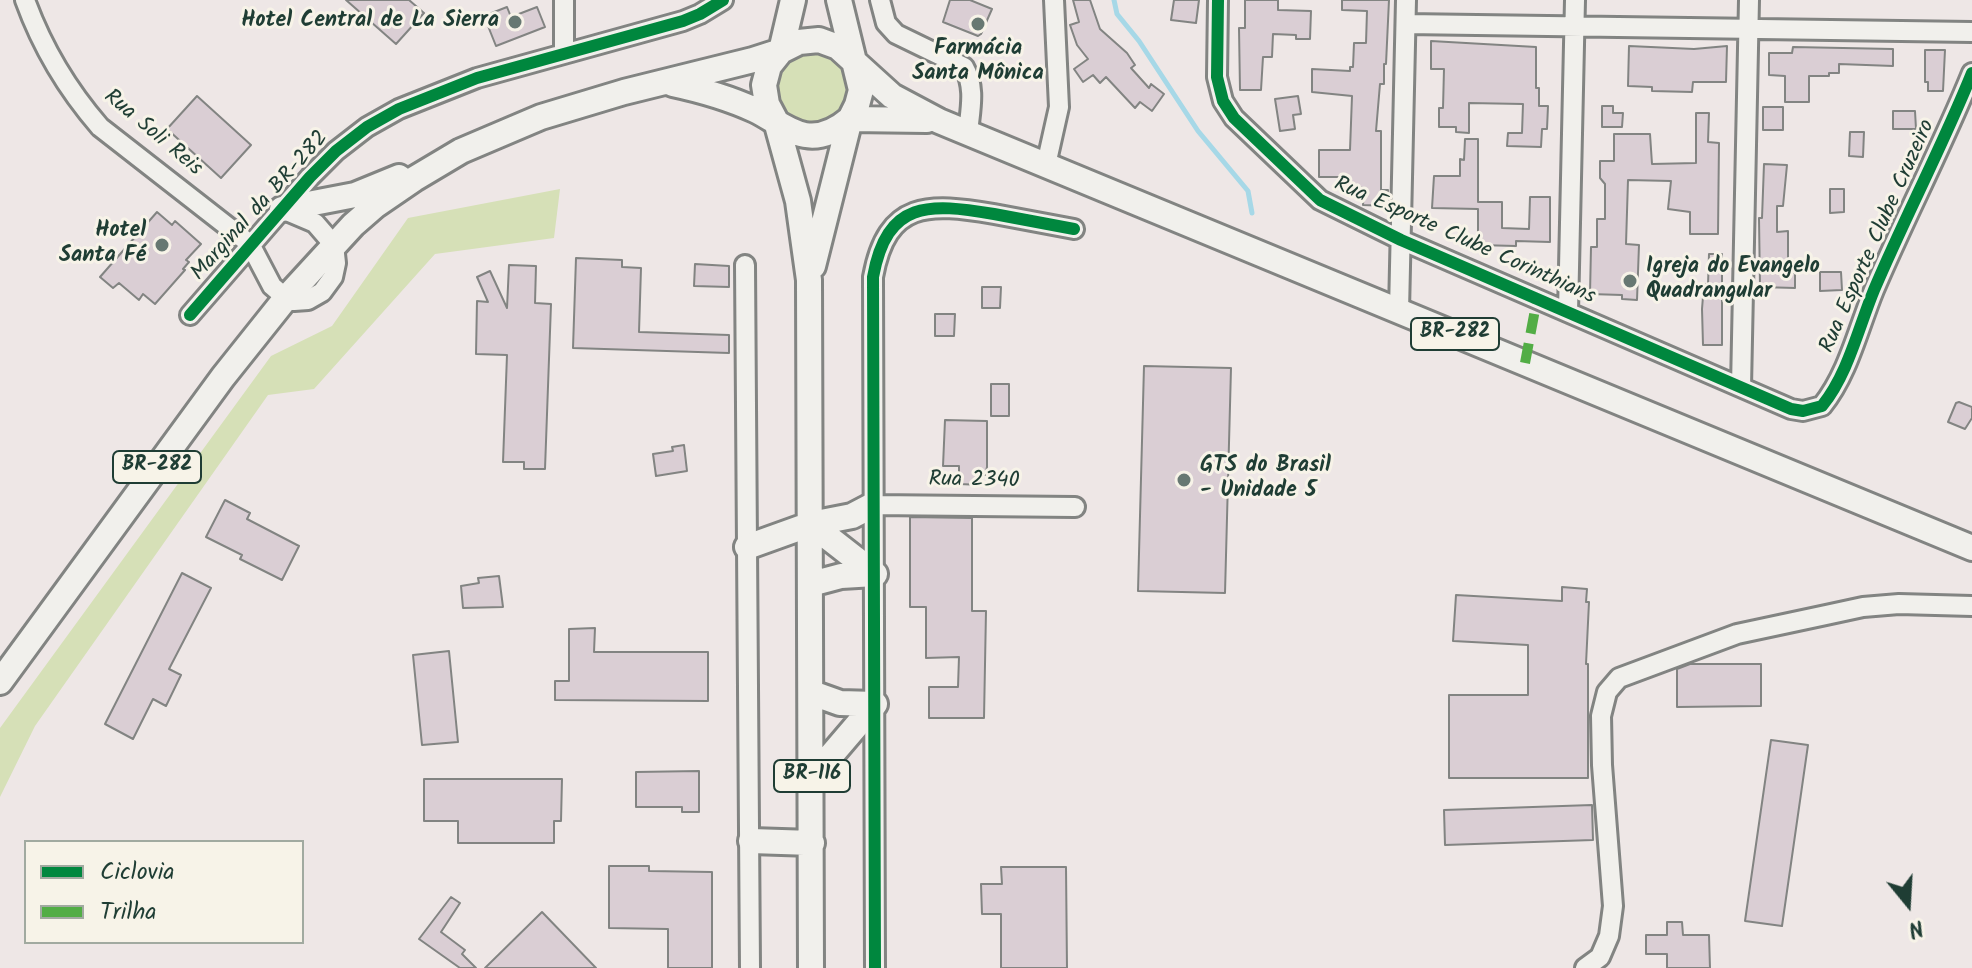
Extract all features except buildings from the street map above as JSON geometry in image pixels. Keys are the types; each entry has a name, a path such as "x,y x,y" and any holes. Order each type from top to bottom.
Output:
{"highway":[{"name":"BR-116","path":"793,0 781,51 769,66 764,85 767,104 776,121 798,201 809,280 811,968"},
{"name":"BR-116","path":"809,280 850,119 861,90 839,0"},
{"name":"BR-282","path":"0,682 223,377 262,329 297,299 334,245 376,205 461,151 555,113 781,51 799,42 819,40 838,47 892,96 939,121 1972,548"},
{"name":"BR-282","path":"666,82 712,94 776,121 790,131 814,135 837,129 850,119 939,121"},
{"path":"282,209 355,195 461,151"},
{"path":"747,547 811,524 852,516 873,505"},
{"path":"811,524 875,574"},
{"path":"811,584 841,576 875,574"},
{"path":"812,693 840,703 875,704"},
{"path":"812,785 828,759 875,704"},
{"path":"751,841 812,843"}],"street":[{"name":"Rua Soli Reis","path":"25,0 35,29 55,66 80,104 100,127 250,244"},
{"path":"564,0 564,53"},
{"name":"Marginal da BR-282","path":"190,315 336,151 367,127 399,109 477,78 683,21 723,0"},
{"path":"880,0 886,23 896,34 964,67 970,77 972,92 968,133"},
{"path":"1046,165 1059,107 1054,0"},
{"name":"Rua Esporte Clube Corinthians","path":"1218,0 1217,77 1223,101 1234,118 1320,200 1401,240 1791,409 1813,410"},
{"path":"1399,311 1406,0"},
{"path":"1568,312 1575,0"},
{"path":"1741,387 1749,0"},
{"path":"1406,24 1972,32"},
{"name":"Rua Esporte Clube Cruzeiro","path":"1813,410 1822,406 1837,384 1873,293 1946,137 1972,73"},
{"path":"875,968 873,277 878,253 887,234 901,219 922,209 950,206 1074,229"},
{"path":"282,209 315,223 334,245"},
{"path":"250,244 272,286 297,299"},
{"path":"745,265 750,968"},
{"name":"Rua 2340","path":"873,505 1075,507"},
{"path":"1585,968 1600,957 1609,936 1613,906 1601,716 1607,692 1619,678 1737,634 1826,615 1899,604 1972,606"}],"green space":[{"path":"819,53 838,63 846,75 846,103 838,115 826,123 805,125 786,115 778,103 776,82 786,63 798,55"},
{"path":"560,189 554,238 435,254 314,389 268,395 35,726 0,797 0,728 271,356 332,326 408,218"}],"waterway":[{"path":"1114,0 1117,14 1139,41 1198,131 1248,191 1252,213"}],"marked path":[{"path":"1525,363 1537,299"}],"cycle path":[{"path":"190,315 310,177 336,151 367,127 399,109 477,78 683,21 723,0"},
{"path":"1218,0 1217,77 1223,101 1234,118 1320,200 1401,240 1791,409 1803,411 1822,406 1839,380 1874,290 1972,73"},
{"path":"875,968 873,277 889,233 900,220 914,212 950,208 971,210 1074,229"}],"place":[{"name":"Hotel Central de La Sierra","path":"515,22"},
{"name":"Farmácia Santa Mônica","path":"978,24"},
{"name":"Hotel Santa Fé","path":"162,245"},
{"name":"Igreja do Evangelo Quadrangular","path":"1630,281"},
{"name":"GTS do Brasil - Unidade 5","path":"1184,480"}]}
